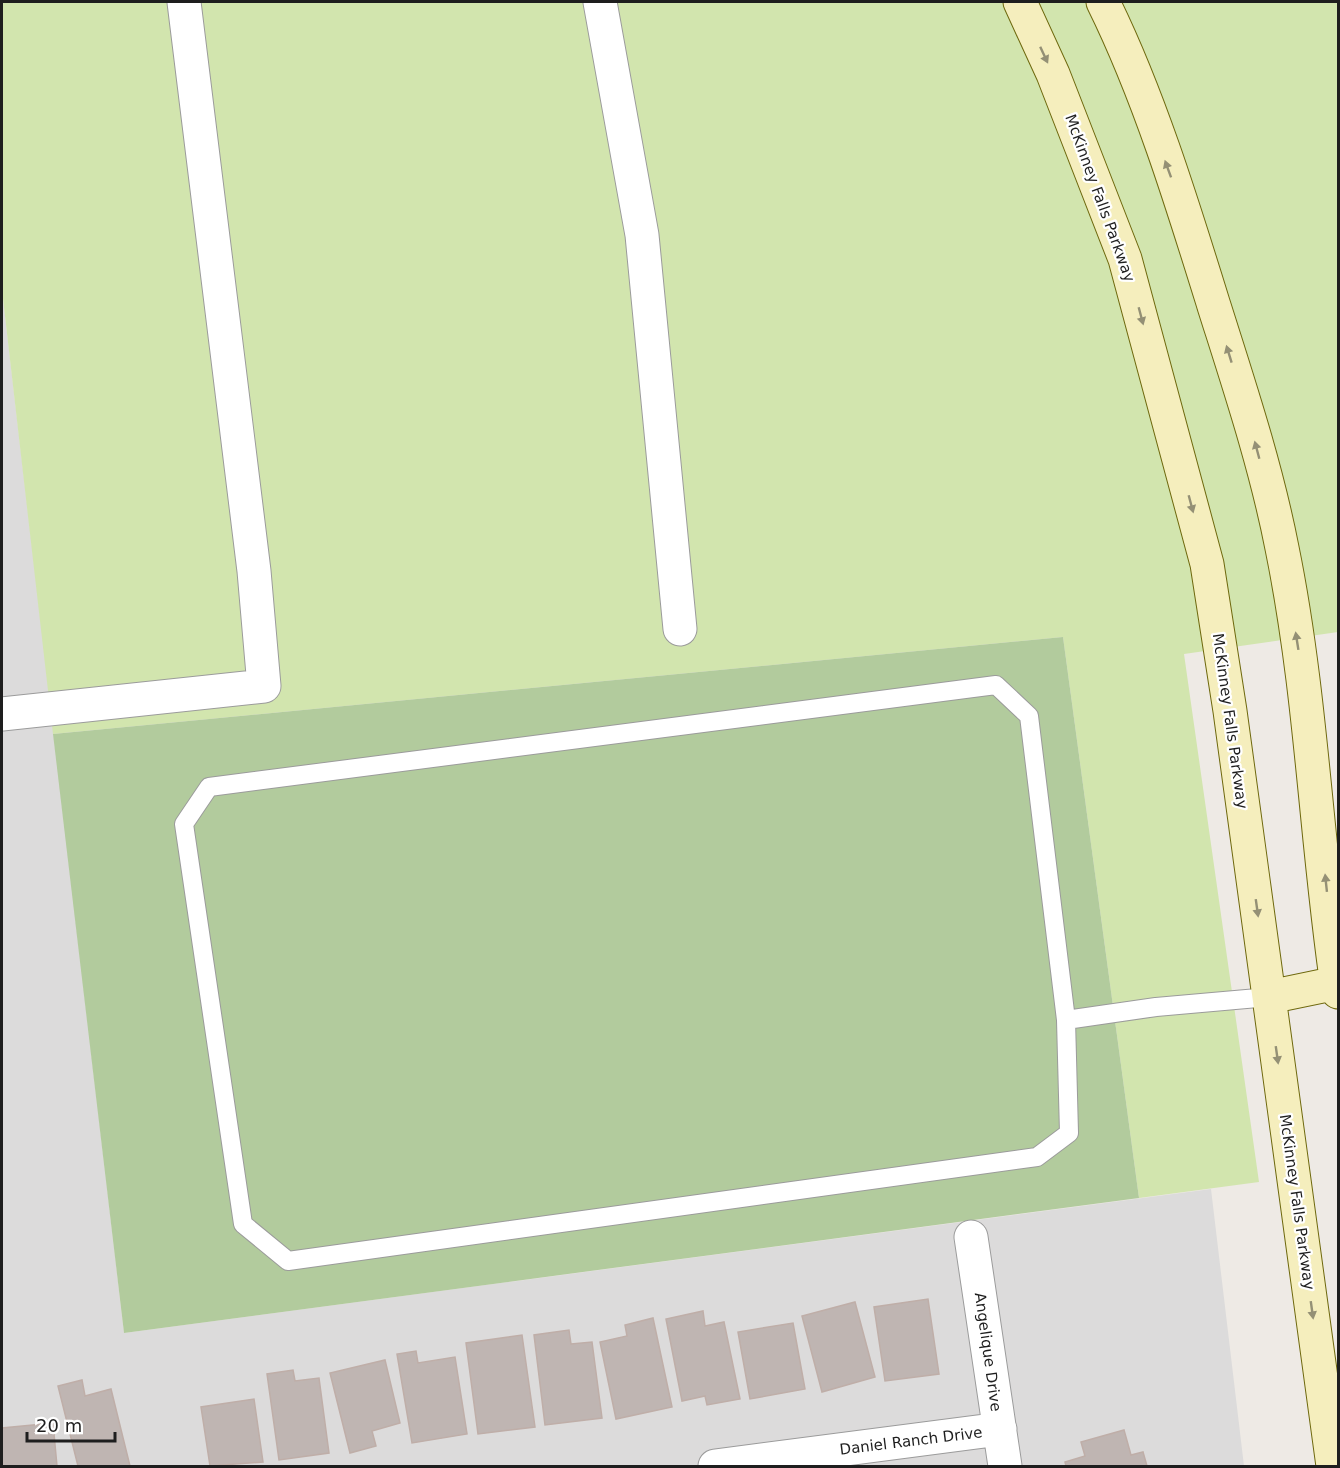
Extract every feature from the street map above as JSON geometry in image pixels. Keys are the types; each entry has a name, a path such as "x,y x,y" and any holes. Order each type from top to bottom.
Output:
{"main road":[{"name":"McKinney Falls Parkway","path":"1020,2 1053,74 1125,260 1207,564 1230,711 1333,1467"},
{"path":"1103,2 1124,44 1194,242 1245,407 1282,547 1306,699 1338,986 1269,997"}],"street":[{"path":"2,714 264,686 254,571 184,2"},
{"path":"600,2 642,235 681,629"},
{"name":"Angelique Drive","path":"971,1237 1005,1467"},
{"name":"Daniel Ranch Drive","path":"715,1467 1000,1429"}],"lane":[{"path":"996,685 1029,716 1066,1020 1069,1133 1037,1157 288,1261 243,1224 184,824 209,788 996,685"},
{"path":"1066,1020 1156,1007 1269,997"}],"shaded area":[{"path":"2,290 124,1333 1211,1189 1244,1466 2,1466"}],"green space":[{"path":"2,2 1338,2 1338,632 1184,654 1259,1182 1139,1198 1063,637 53,734 2,290"},
{"path":"1063,637 1139,1198 124,1333 53,734"}],"building":[{"path":"928,1299 939,1374 885,1381 874,1307"},
{"path":"855,1302 875,1377 822,1392 802,1316"},
{"path":"703,1311 705,1326 724,1322 740,1399 707,1405 705,1396 682,1401 666,1319"},
{"path":"653,1318 672,1407 616,1419 600,1342 627,1336 625,1325"},
{"path":"793,1323 805,1389 750,1399 738,1332"},
{"path":"569,1330 571,1344 592,1342 602,1418 545,1425 534,1335"},
{"path":"522,1335 535,1427 478,1434 466,1343"},
{"path":"416,1351 418,1363 455,1357 467,1434 412,1443 397,1354"},
{"path":"385,1360 400,1423 372,1431 376,1446 350,1453 330,1373"},
{"path":"293,1370 295,1381 319,1378 329,1453 279,1460 267,1374"},
{"path":"82,1380 85,1396 111,1389 130,1466 78,1466 58,1386"},
{"path":"254,1399 263,1462 210,1466 201,1407"},
{"path":"53,1423 57,1466 2,1466 2,1428"},
{"path":"1124,1430 1131,1455 1143,1452 1147,1466 1066,1466 1065,1462 1085,1456 1081,1442"}]}
